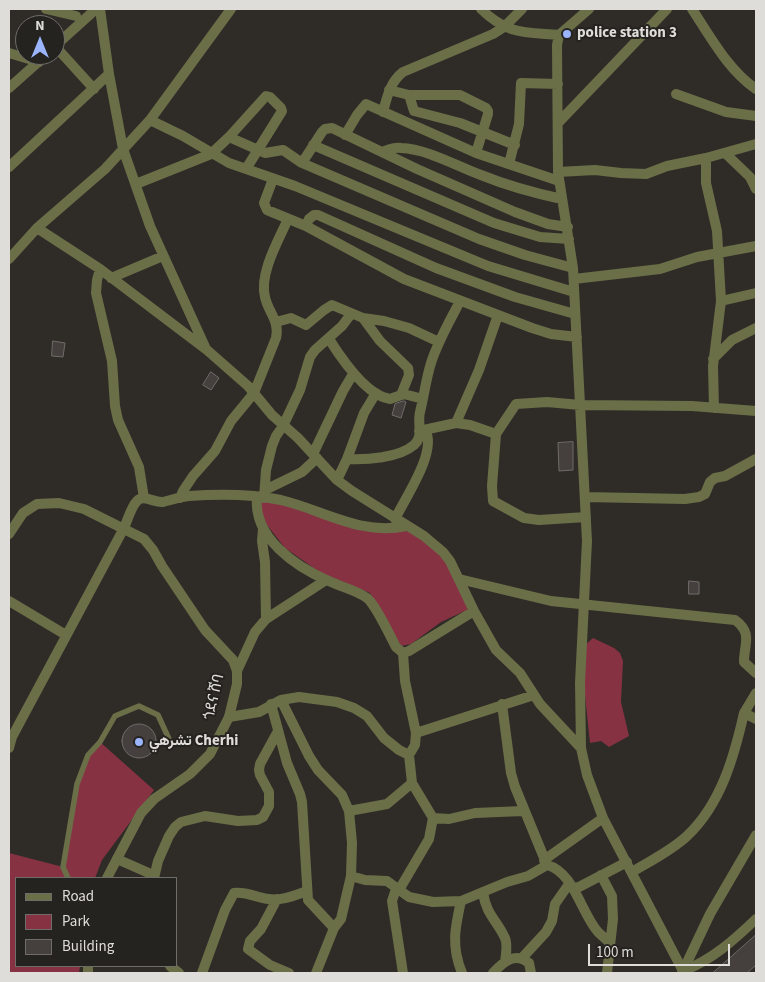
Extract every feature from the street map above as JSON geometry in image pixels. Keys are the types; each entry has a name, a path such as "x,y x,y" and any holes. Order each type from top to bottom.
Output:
{"street":[{"path":"46,9 77,12 71,30"},
{"path":"65,36 96,9"},
{"path":"100,9 109,74 123,149 150,226 207,350"},
{"path":"9,258 37,228 105,169 150,120 231,9"},
{"path":"481,9 512,31 559,35"},
{"path":"382,112 395,78 403,72 481,40 504,27 522,9"},
{"path":"589,9 559,35 557,45 558,176 568,227 574,274 587,541 580,684 581,748 587,775 604,818 682,972"},
{"path":"559,122 667,9"},
{"path":"692,9 712,41 740,76 756,89"},
{"path":"65,57 94,88"},
{"path":"9,88 35,65"},
{"path":"9,167 109,74"},
{"path":"509,164 519,124 521,83 558,84"},
{"path":"389,90 409,95 460,95 476,102 488,111 476,153"},
{"path":"676,94 726,112 756,116"},
{"path":"409,95 414,111 482,131 514,145"},
{"path":"136,184 211,154 229,138 266,96 270,97 282,111 246,168"},
{"path":"346,135 357,115 366,104 476,153 509,164 558,176 595,170 646,174 666,166 706,158 756,144"},
{"path":"150,120 183,136 228,163 246,168 391,225 488,266 574,292"},
{"path":"302,163 325,129 332,128 402,162 515,212 548,224 568,227"},
{"path":"229,138 264,153 283,150 302,163 479,239 574,274 660,268 718,253 755,249"},
{"path":"432,155 440,138"},
{"path":"313,145 494,223 540,238 569,239"},
{"path":"382,152 401,148 432,155 513,187 562,200"},
{"path":"725,153 750,177 756,189"},
{"path":"706,158 706,183 716,222 721,301 713,359 714,408"},
{"path":"393,179 402,162"},
{"path":"273,179 264,206 266,210 306,226 404,279 551,334 576,338"},
{"path":"306,226 314,215 318,215 436,268 515,297 575,314"},
{"path":"180,498 192,476 215,451 231,421 254,392 276,338 278,330 265,298 264,284 273,253 288,220"},
{"path":"37,228 100,269 207,350 254,392 272,415 337,480 352,492 424,536 442,552 450,561 474,611 496,650 520,673 534,695 581,748"},
{"path":"111,278 163,256"},
{"path":"100,269 96,293 112,361 115,406 118,420 139,467 144,498"},
{"path":"721,301 756,293"},
{"path":"347,459 363,460 388,456 403,451 414,445 418,440 422,430 419,415 431,364 439,342 460,301"},
{"path":"276,322 292,318 306,326 332,305 363,318 399,325 439,342"},
{"path":"266,619 263,529 256,506 262,495 272,446 276,436 284,426 300,390 310,357 315,350 342,326 351,314"},
{"path":"456,423 479,370 498,315"},
{"path":"363,318 380,341 408,368 409,375 401,395"},
{"path":"713,359 732,340 756,328"},
{"path":"329,339 353,374 376,394 390,400 401,395 423,400"},
{"path":"262,495 302,472 315,456 345,385 353,374"},
{"path":"337,480 364,413 376,394"},
{"path":"586,517 539,520 524,518 493,501 492,486 496,434 516,404 547,402 580,405 714,408 756,411"},
{"path":"422,430 456,423 470,425 496,434"},
{"path":"395,519 418,476 427,450 428,436 422,430"},
{"path":"585,497 699,497 705,494 710,482 715,478 725,476 756,459"},
{"path":"9,748 10,736 138,501 144,498 159,502 180,498 262,495 348,523 379,528 406,526"},
{"path":"9,534 23,513 38,504 59,503 84,510 124,528"},
{"name":"ጎደና ሸባ","path":"108,877 141,813 154,799 190,774 210,754 229,717 237,684 237,671 233,660 205,630 144,539 124,528"},
{"path":"263,529 286,557 326,580 369,599 396,647 403,653 405,681 416,734 415,745 409,755 412,783 433,818 429,839 399,890 395,892 392,900 403,973"},
{"path":"237,671 256,632 266,619 326,580"},
{"path":"459,580 551,601 584,606 735,620 742,625 747,634 744,662 756,673"},
{"path":"9,601 66,635"},
{"path":"403,653 410,651 474,611"},
{"path":"632,872 687,836 709,809 723,784 733,756 744,713 756,693"},
{"path":"416,734 534,695"},
{"path":"229,717 259,712 281,700 299,697 337,702 354,708 367,716 384,738 409,755"},
{"path":"281,700 309,756 318,770 342,795 349,811 352,843 352,876 341,919 334,928 316,973"},
{"path":"271,704 286,763 302,802 308,900 334,928"},
{"path":"502,704 511,773 523,811 546,862 557,870 571,886 598,932 610,943"},
{"path":"744,713 756,719"},
{"path":"117,859 154,877 158,861 169,836 181,822 205,816 238,821 257,820 263,817 269,806 269,792 260,775 260,764 277,733"},
{"path":"349,811 388,804 412,783"},
{"path":"433,818 449,819 475,813 523,811"},
{"path":"352,876 365,880 384,880 410,897 433,902 461,900 528,876 604,818"},
{"path":"682,972 710,914 756,835"},
{"path":"571,886 579,887 627,862"},
{"path":"601,876 612,896 613,919 607,973"},
{"path":"522,958 546,932 552,921 555,904 571,886"},
{"path":"202,973 225,910 234,893 240,892 277,899 307,891"},
{"path":"483,892 486,908 505,938 506,962"},
{"path":"277,899 260,929 250,941 248,949 270,965 289,973"},
{"path":"461,900 454,932 454,943 462,973"},
{"path":"682,972 696,966 729,945 756,919"},
{"path":"493,973 506,962 515,958 522,958 529,963 531,973"}],"lane":[{"path":"68,877 63,867 77,784 88,755 100,742 115,716 139,706 158,715 170,739"}],"green space":[{"path":"261,498 352,523 418,533 446,556 469,609 441,622 411,644 401,646 370,593 321,573 285,548 267,525 260,511"},
{"path":"593,638 614,648 620,653 623,661 621,702 629,736 609,747 601,741 590,743 584,686 585,645"},
{"path":"100,742 154,790 102,860 95,877 15,877 15,967 80,967 79,973 9,973 9,853 63,867 77,784 88,755"}],"building":[{"path":"53,341 65,343 63,357 52,356"},
{"path":"211,372 219,378 211,390 203,385"},
{"path":"406,402 401,418 392,415 395,404"},
{"path":"573,442 573,470 559,471 558,443"},
{"path":"689,581 699,582 699,594 689,594"},
{"name":"تشرهي Cherhi","path":"139,724 151,729 156,741 151,753 139,758 127,753 122,741 127,729"},
{"path":"756,935 756,965 747,973 713,973"}],"place":[{"name":"police station 3","path":"567,34"},
{"name":"تشرهي Cherhi","path":"139,742"}]}
